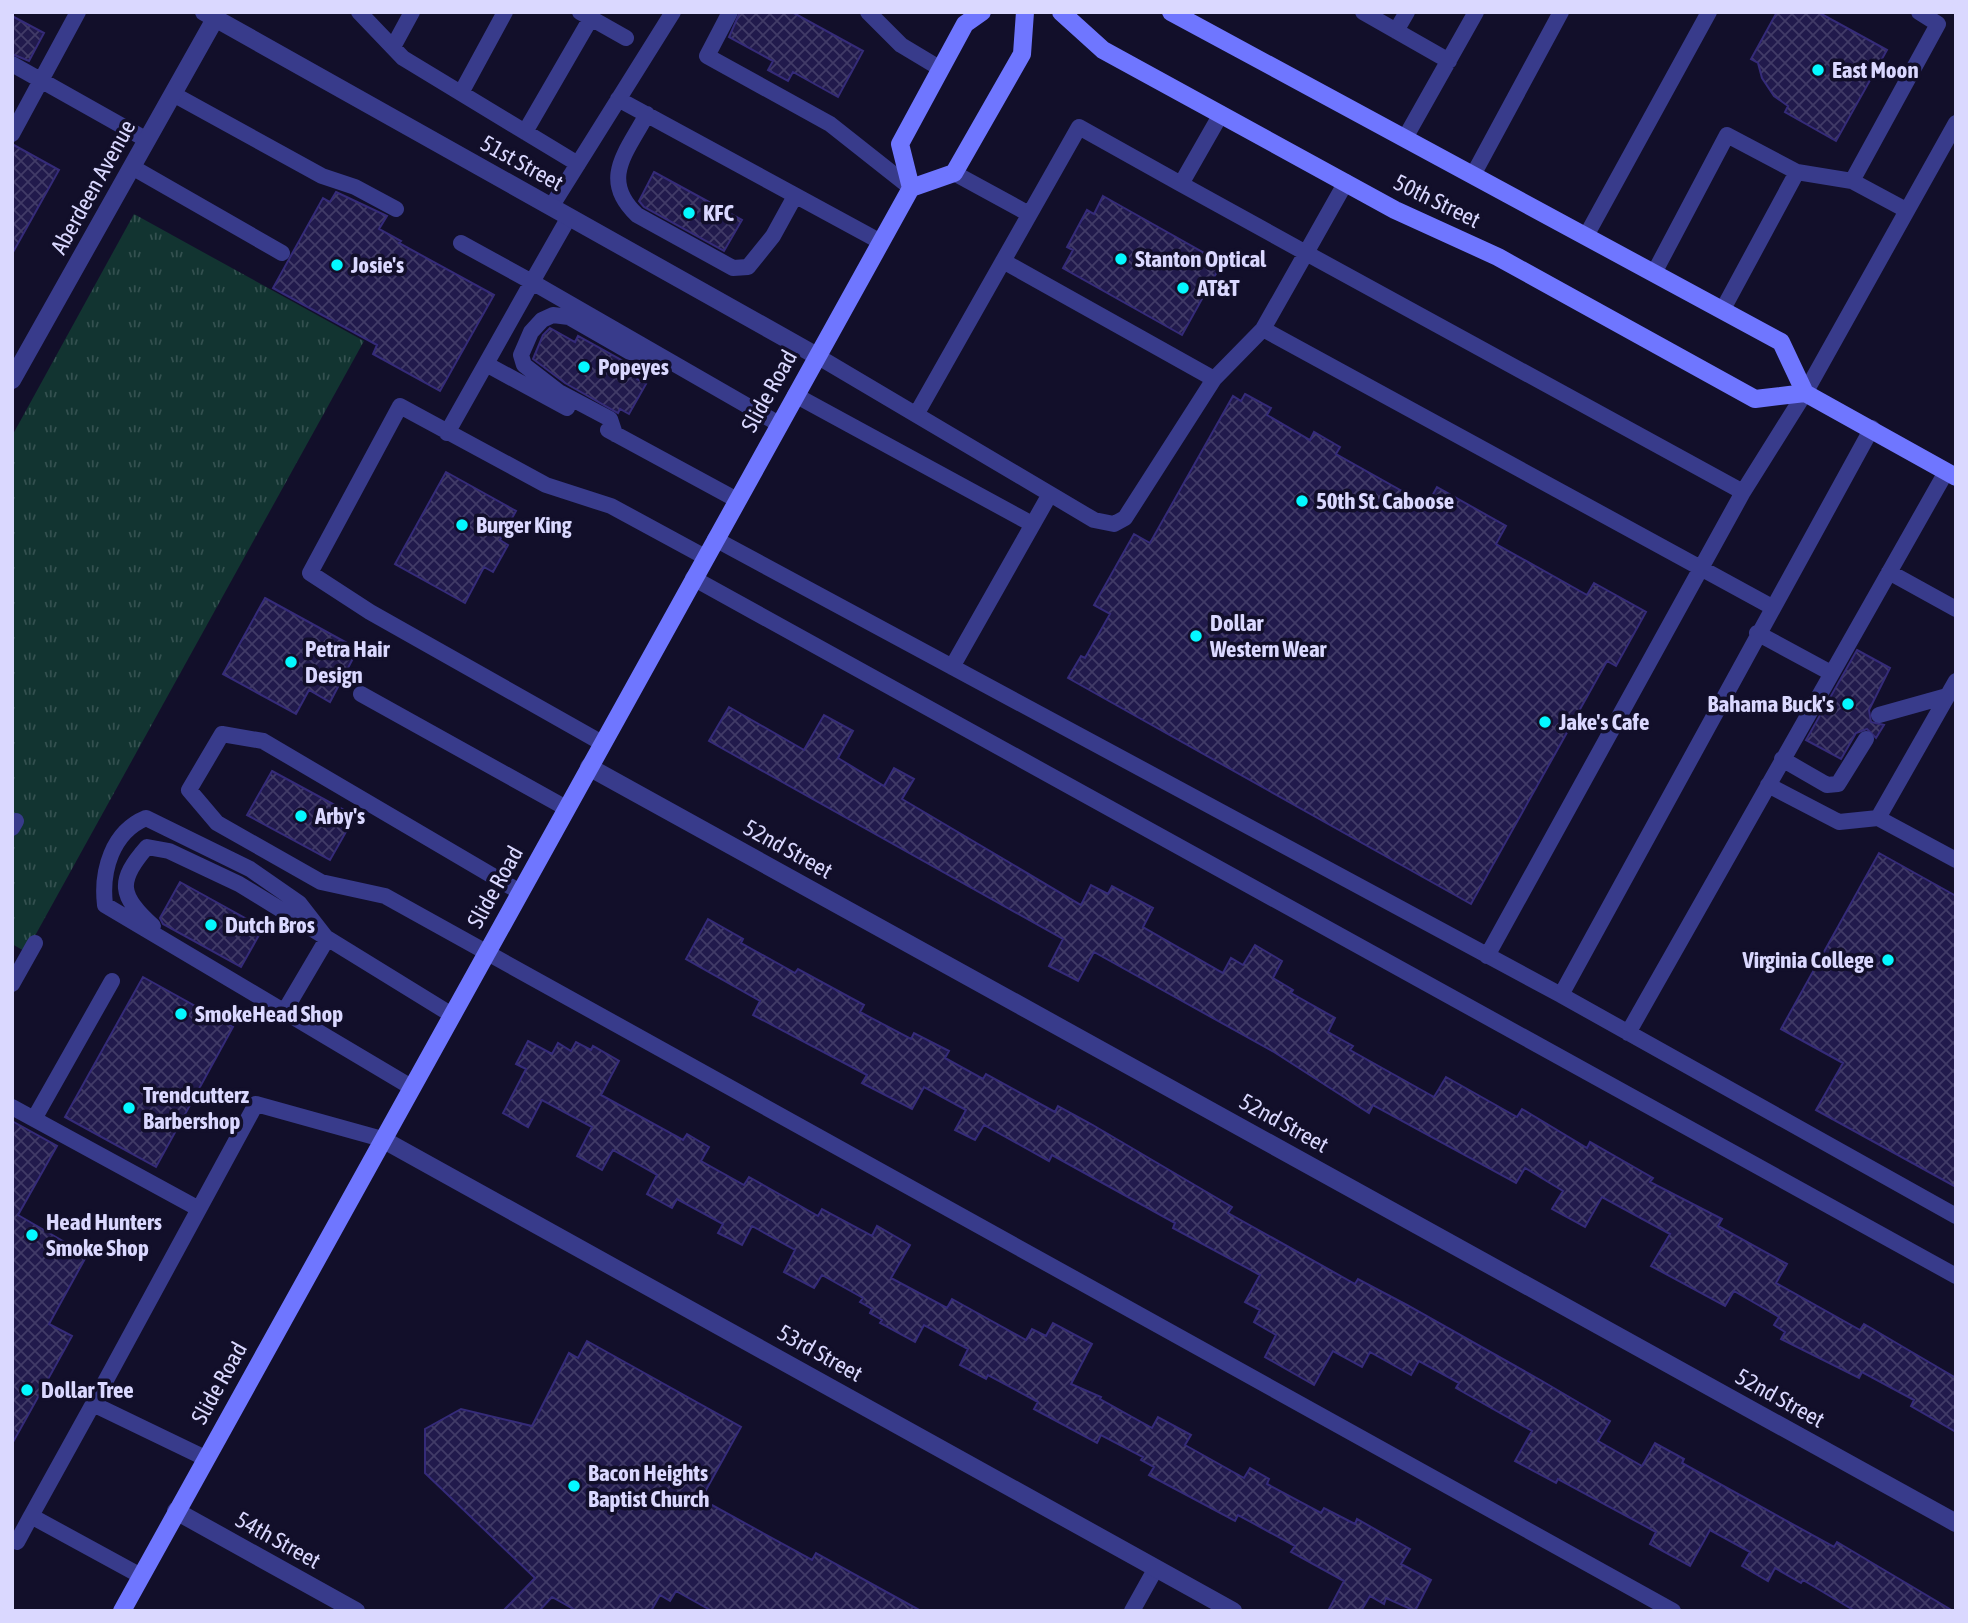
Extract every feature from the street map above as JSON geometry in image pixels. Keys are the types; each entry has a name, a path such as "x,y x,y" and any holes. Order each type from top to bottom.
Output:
{"main road":[{"path":"982,12 965,24 900,144 911,188 954,173 1022,54 1025,12"},
{"name":"50th Street","path":"1061,12 1103,50 1395,209 1498,257 1755,399 1805,393 1781,342 1171,12"},
{"name":"Slide Road","path":"122,1611 911,188"},
{"path":"1805,393 1951,474"}],"street":[{"name":"Aberdeen Avenue","path":"12,380 173,94 210,16"},
{"name":"51st Street","path":"210,16 817,356"},
{"name":"52nd Street","path":"589,767 1956,1523"},
{"name":"53rd Street","path":"382,1139 1233,1611"},
{"name":"54th Street","path":"176,1511 356,1611"}],"lane":[{"path":"12,134 78,12"},
{"path":"359,12 403,58 578,164"},
{"path":"393,47 412,12"},
{"path":"461,93 505,12"},
{"path":"551,207 673,12"},
{"path":"730,12 707,56 830,124 911,188"},
{"path":"868,12 901,45 941,69"},
{"path":"1363,12 1449,61"},
{"path":"1396,31 1406,12"},
{"path":"1405,138 1476,12"},
{"path":"1474,175 1561,12"},
{"path":"1586,236 1709,12"},
{"path":"1852,181 1938,23 1919,12"},
{"path":"525,132 585,15 626,38"},
{"path":"12,64 147,140"},
{"path":"173,94 322,176 355,187 396,209"},
{"path":"618,99 881,242"},
{"path":"647,114 619,167 616,181 626,205 637,215 733,268 748,267 762,251 795,196"},
{"path":"1181,184 1221,114"},
{"path":"1487,956 1743,492 1805,393 1956,123"},
{"path":"917,413 1079,127 1743,492"},
{"path":"1654,273 1727,135 1797,172 1852,181 1906,211"},
{"path":"132,167 282,253"},
{"path":"1723,309 1797,172"},
{"path":"954,173 1030,214"},
{"path":"817,356 1094,520 1114,524 1125,518 1214,379 1263,329 1346,182"},
{"path":"447,433 569,217"},
{"path":"461,243 779,424"},
{"path":"1003,261 1214,379"},
{"path":"615,434 610,419 559,392 524,365 521,355 531,332 542,320 554,314 569,317 631,352 660,356"},
{"path":"1263,329 1772,607"},
{"path":"486,364 737,500"},
{"path":"795,394 1032,524"},
{"path":"602,743 370,612 310,573 400,406 546,485 611,506 705,557"},
{"path":"1561,995 1757,633 1872,428"},
{"path":"1628,1033 1889,572 1951,474"},
{"path":"953,667 1050,494"},
{"path":"715,539 1561,995 1956,1216"},
{"path":"1889,572 1956,609"},
{"path":"693,578 1956,1276"},
{"path":"1757,633 1831,673"},
{"path":"1878,818 1956,681"},
{"path":"360,694 566,808"},
{"path":"1879,715 1947,696"},
{"path":"520,892 262,741 222,734 189,790 217,823 321,882 385,896 1673,1611"},
{"path":"1782,759 1827,785 1838,784 1866,738"},
{"path":"1768,785 1839,822 1878,818 1956,860"},
{"path":"327,939 299,903 250,869 146,818 130,825 112,851 103,884 105,905 411,1087"},
{"path":"257,995 254,985 152,926 130,904 124,887 130,867 147,847 169,851 239,884 452,1015"},
{"path":"284,1012 327,939"},
{"path":"12,984 35,943"},
{"path":"34,1119 112,981"},
{"path":"12,1539 17,1542 256,1104 382,1139"},
{"path":"12,1107 199,1209"},
{"path":"93,1404 205,1458"},
{"path":"31,1516 141,1576"},
{"path":"1132,1611 1156,1568"}],"green space":[{"path":"134,214 364,341 26,952 12,944 12,436"}],"building":[{"path":"740,12 792,12 863,51 838,97 793,72 788,81 768,70 773,61 729,37"},
{"name":"East Moon","path":"1777,12 1818,12 1887,50 1836,141 1785,112 1788,106 1774,96 1762,78 1758,63 1751,59"},
{"path":"12,16 44,33 29,61 12,54"},
{"path":"12,144 59,170 12,254"},
{"name":"KFC","path":"654,172 742,220 724,251 644,207 639,201"},
{"path":"336,192 387,216 379,229 401,241 399,243 494,295 440,391 373,354 377,345 273,288 323,198 330,202"},
{"name":"Stanton Optical","path":"1103,196 1222,263 1182,335 1063,268 1073,250 1067,247 1087,210 1094,214"},
{"name":"Popeyes","path":"550,328 575,342 578,336 641,371 637,379 646,384 629,414 620,409 618,413 565,383 533,359 543,335"},
{"path":"1245,394 1271,408 1267,415 1310,440 1314,432 1340,447 1336,454 1427,505 1437,487 1506,526 1496,544 1587,595 1594,583 1646,612 1616,666 1607,661 1471,904 1068,678 1081,656 1085,658 1110,614 1094,605 1134,534 1150,543 1233,396 1241,401"},
{"name":"Burger King","path":"446,472 516,511 500,540 508,545 493,572 484,567 465,603 395,564"},
{"name":"Petra Hair Design","path":"265,598 358,649 330,702 309,690 296,714 223,674"},
{"name":"Bahama Buck's","path":"1857,650 1890,668 1869,710 1871,722 1884,725 1876,738 1867,729 1856,733 1841,759 1806,740"},
{"path":"729,707 804,750 824,715 853,731 838,758 884,786 894,768 914,779 902,799 1081,905 1091,885 1108,894 1112,886 1153,908 1143,927 1223,973 1231,958 1243,965 1255,945 1282,961 1273,978 1293,990 1291,993 1335,1018 1328,1032 1353,1046 1350,1050 1434,1097 1446,1077 1517,1117 1522,1109 1587,1148 1590,1142 1653,1178 1650,1182 1722,1219 1718,1226 1787,1264 1776,1283 1860,1330 1864,1324 1956,1378 1956,1432 1911,1406 1914,1400 1862,1372 1859,1378 1781,1339 1785,1332 1774,1325 1779,1317 1734,1291 1725,1306 1651,1266 1670,1234 1602,1197 1585,1227 1552,1209 1563,1191 1525,1168 1516,1183 1373,1105 1369,1113 1274,1052 1094,952 1078,981 1049,966 1063,939 709,741"},
{"name":"Arby's","path":"272,771 355,816 330,860 247,815"},
{"name":"Virginia College","path":"1879,853 1956,896 1956,1187 1816,1110 1843,1063 1781,1029"},
{"name":"Dutch Bros","path":"180,882 263,928 241,967 163,924 160,918"},
{"path":"708,919 743,939 741,943 795,973 798,969 864,1005 860,1012 911,1039 914,1033 949,1051 945,1058 983,1079 986,1074 1055,1112 1058,1106 1232,1207 1228,1213 1355,1284 1358,1279 1407,1305 1542,1381 1610,1421 1598,1441 1642,1466 1655,1443 1684,1459 1682,1463 1834,1547 1837,1542 1953,1611 1855,1611 1803,1580 1801,1583 1775,1568 1768,1581 1742,1566 1750,1552 1710,1530 1690,1566 1650,1544 1656,1532 1558,1479 1556,1483 1515,1461 1532,1431 1456,1388 1459,1383 1419,1361 1411,1375 1370,1352 1362,1367 1333,1351 1314,1385 1265,1357 1276,1335 1254,1322 1260,1310 1245,1302 1260,1275 1173,1228 1175,1223 1052,1155 1049,1161 984,1125 975,1140 955,1130 966,1110 924,1087 912,1109 862,1083 867,1075 753,1015 760,1001 686,959"},
{"path":"143,977 233,1027 156,1167 65,1117"},
{"path":"528,1041 552,1054 558,1043 571,1051 576,1042 591,1050 593,1046 619,1061 601,1095 683,1140 687,1134 709,1147 701,1161 744,1185 749,1177 818,1216 822,1209 872,1236 877,1226 910,1245 891,1278 947,1308 952,1299 1026,1340 1032,1329 1046,1336 1053,1323 1092,1344 1071,1384 1101,1397 1100,1399 1152,1428 1158,1417 1191,1435 1185,1445 1244,1478 1250,1468 1269,1479 1267,1484 1321,1513 1324,1508 1355,1524 1357,1519 1410,1549 1401,1564 1431,1580 1415,1611 1386,1598 1384,1604 1370,1596 1361,1611 1328,1611 1344,1581 1291,1552 1295,1546 1238,1515 1235,1521 1149,1475 1154,1467 1141,1460 1143,1457 1101,1435 1097,1443 1034,1409 1038,1402 988,1375 986,1379 960,1365 968,1349 924,1325 915,1342 880,1323 882,1320 870,1313 872,1309 860,1302 863,1298 822,1275 814,1288 784,1272 795,1250 752,1226 742,1245 718,1233 723,1224 677,1199 672,1208 647,1194 657,1175 613,1150 602,1170 577,1156 592,1127 542,1100 528,1127 503,1113 526,1069 516,1064"},
{"name":"Head Hunters Smoke Shop","path":"12,1121 57,1146 18,1215 87,1255 49,1324 72,1336 12,1444"},
{"name":"Bacon Heights Baptist Church","path":"587,1341 741,1427 701,1499 812,1560 816,1553 921,1611 712,1611 676,1591 670,1601 660,1595 651,1611 577,1611 552,1597 539,1611 503,1611 535,1578 425,1473 425,1429 461,1409 532,1426 569,1353 578,1358"}],"place":[{"name":"East Moon","path":"1818,70"},
{"name":"KFC","path":"689,213"},
{"name":"Stanton Optical","path":"1121,259"},
{"name":"Josie's","path":"337,265"},
{"name":"AT&T","path":"1183,288"},
{"name":"Popeyes","path":"584,367"},
{"name":"50th St. Caboose","path":"1302,501"},
{"name":"Burger King","path":"462,525"},
{"name":"Dollar Western Wear","path":"1196,636"},
{"name":"Petra Hair Design","path":"291,662"},
{"name":"Bahama Buck's","path":"1848,704"},
{"name":"Jake's Cafe","path":"1545,722"},
{"name":"Arby's","path":"301,816"},
{"name":"Dutch Bros","path":"211,925"},
{"name":"Virginia College","path":"1888,960"},
{"name":"SmokeHead Shop","path":"181,1014"},
{"name":"Trendcutterz Barbershop","path":"129,1108"},
{"name":"Head Hunters Smoke Shop","path":"32,1235"},
{"name":"Dollar Tree","path":"27,1390"},
{"name":"Bacon Heights Baptist Church","path":"574,1486"}]}
